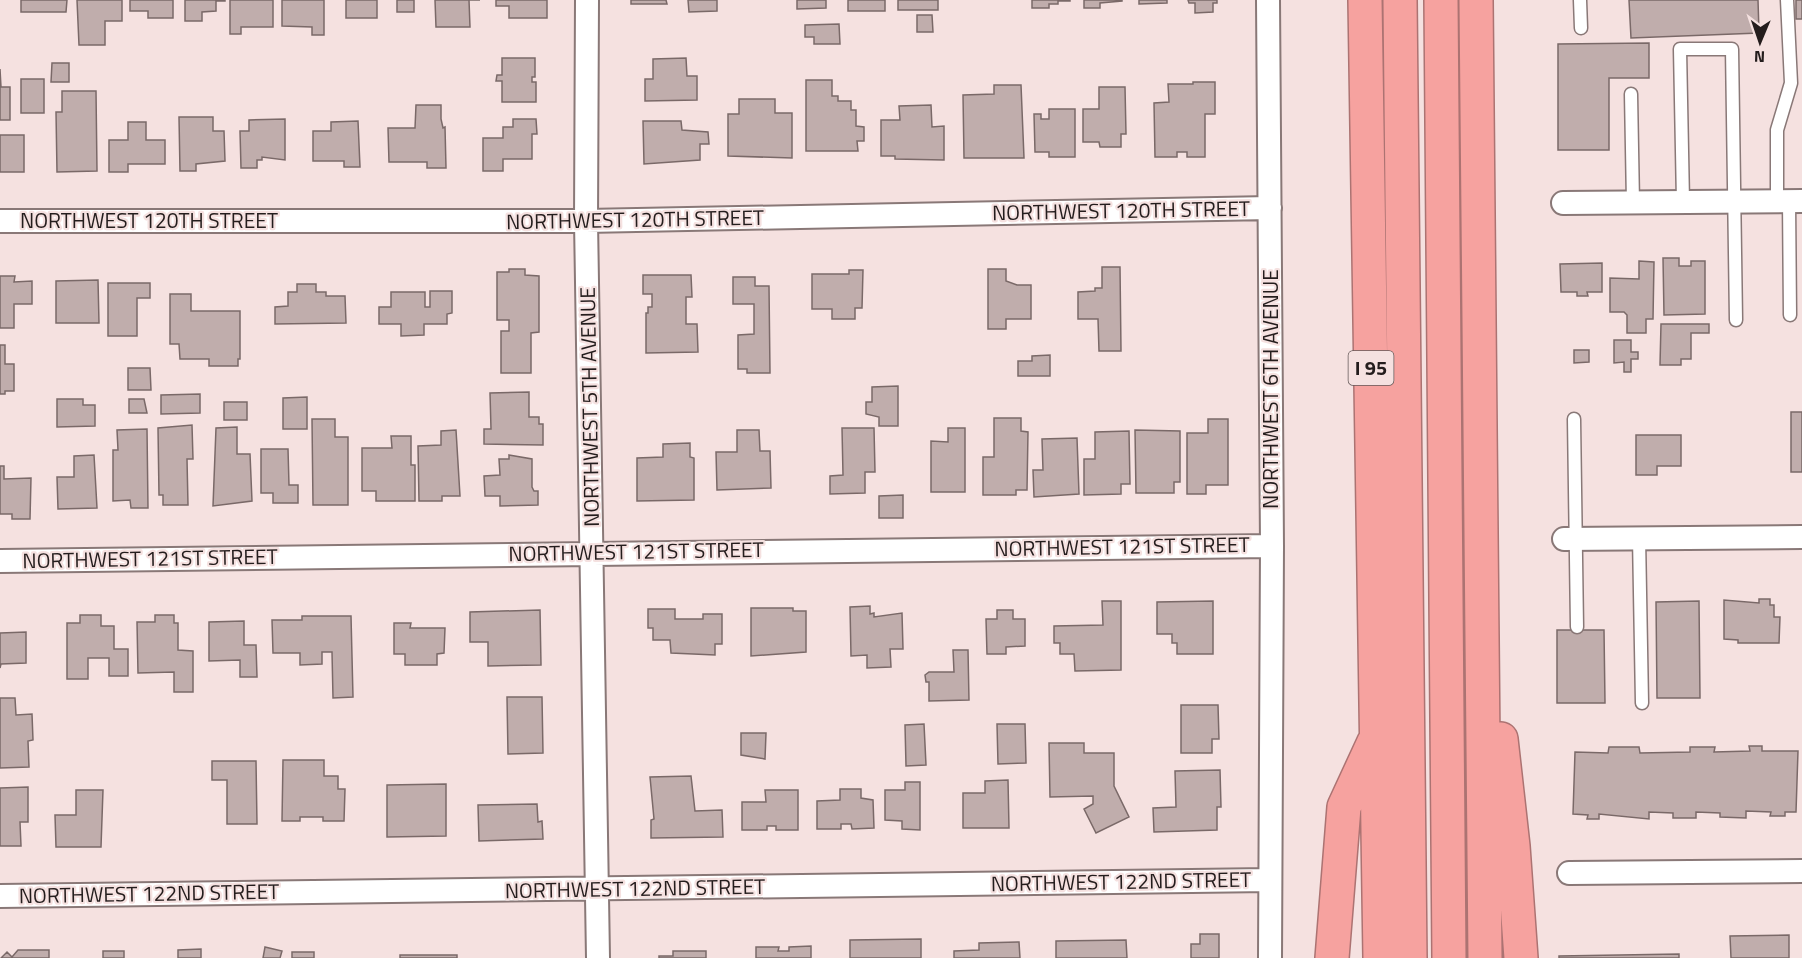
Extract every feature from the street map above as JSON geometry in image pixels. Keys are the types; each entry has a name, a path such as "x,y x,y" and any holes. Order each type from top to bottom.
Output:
{"highway":[{"name":"I 95","path":"1365,0 1380,958"},
{"path":"1400,0 1410,958"},
{"path":"1441,0 1449,958"},
{"path":"1476,0 1485,958"},
{"path":"1481,557 1513,846 1521,958"},
{"path":"1332,958 1344,807 1377,735"}],"street":[{"name":"NORTHWEST 5TH AVENUE","path":"587,0 586,221 598,958"},
{"name":"NORTHWEST 6TH AVENUE","path":"1268,0 1272,546 1270,958"},
{"path":"1563,203 1789,201"},
{"name":"NORTHWEST 120TH STREET","path":"0,221 586,221 1270,208"},
{"path":"1570,539 1802,537"},
{"name":"NORTHWEST 121ST STREET","path":"0,561 592,552 1272,546"},
{"path":"1569,873 1802,871"},
{"name":"NORTHWEST 122ND STREET","path":"0,896 1269,880"}],"lane":[{"path":"1580,0 1581,28"},
{"path":"1787,0 1796,75 1791,83 1777,130 1789,201 1790,315"},
{"path":"1683,202 1680,49 1732,49 1736,320"},
{"path":"1631,94 1633,202"},
{"path":"1574,419 1570,539 1577,627"},
{"path":"1640,537 1642,703"}],"building":[{"path":"21,0 67,0 66,12 21,12"},
{"path":"77,0 122,0 122,21 105,21 105,45 79,45"},
{"path":"130,0 173,0 173,18 148,18 148,11 130,11"},
{"path":"185,0 225,1 216,1 216,11 202,12 202,21 185,21"},
{"path":"230,0 273,0 273,27 241,27 241,34 230,34"},
{"path":"282,0 324,0 324,35 312,35 312,27 282,26"},
{"path":"346,0 377,0 377,18 346,18"},
{"path":"397,0 414,0 414,12 397,12"},
{"path":"435,0 469,0 470,27 436,27"},
{"path":"496,0 547,0 547,18 509,18 509,6 496,6"},
{"path":"631,0 666,0 667,4 631,4"},
{"path":"688,0 717,0 717,11 689,12"},
{"path":"797,0 826,0 826,8 797,9"},
{"path":"848,0 885,0 885,11 848,11"},
{"path":"898,0 938,0 938,10 898,10"},
{"path":"1032,0 1070,1 1049,4 1049,8 1032,8"},
{"path":"1084,0 1122,1 1100,3 1100,8 1084,8"},
{"path":"1139,0 1167,0 1167,3 1139,4"},
{"path":"1188,0 1217,0 1217,3 1213,3 1213,12 1195,13 1195,3 1189,3"},
{"path":"1629,0 1758,0 1759,33 1631,38"},
{"path":"1796,0 1802,0 1802,19 1796,19"},
{"path":"917,15 932,15 933,32 917,32"},
{"path":"839,24 840,44 814,44 814,37 805,37 805,25"},
{"path":"1649,43 1649,78 1609,78 1609,150 1558,150 1558,44"},
{"path":"502,58 535,58 535,77 532,77 532,82 536,82 536,102 502,102 502,81 496,81 497,75 502,75"},
{"path":"686,58 687,76 697,76 697,100 645,101 645,79 653,79 653,59"},
{"path":"52,63 69,63 69,82 51,82"},
{"path":"0,69 1,87 10,87 10,120 0,120"},
{"path":"21,79 44,79 44,113 21,113"},
{"path":"806,80 832,80 832,96 838,96 838,101 851,101 851,110 856,110 856,126 864,127 864,141 857,141 858,151 806,151"},
{"path":"1193,82 1215,82 1215,114 1205,114 1205,157 1187,157 1187,152 1177,152 1177,157 1155,157 1154,103 1169,102 1168,84 1193,84"},
{"path":"994,85 1021,85 1024,158 964,158 963,95 994,94"},
{"path":"1099,87 1125,87 1126,134 1121,134 1121,147 1100,147 1099,142 1083,142 1083,109 1099,109"},
{"path":"62,91 96,91 97,171 57,172 56,112 62,112"},
{"path":"739,99 775,99 775,113 792,113 792,158 728,156 728,114 739,114"},
{"path":"416,105 441,105 441,119 443,128 445,127 446,168 427,168 427,162 389,162 388,128 415,128"},
{"path":"931,105 932,127 944,126 944,160 895,159 895,156 881,156 881,120 900,120 899,106"},
{"path":"1049,109 1075,109 1075,157 1049,157 1049,152 1035,152 1034,114 1041,114 1041,119 1049,119"},
{"path":"179,117 213,117 213,131 224,131 225,161 196,164 196,171 180,171"},
{"path":"285,119 285,160 262,157 262,160 257,160 257,168 241,168 240,131 249,131 249,120"},
{"path":"513,119 536,119 537,134 532,134 532,159 503,159 503,171 483,171 483,138 503,138 503,127 513,127"},
{"path":"358,121 360,167 344,167 344,161 313,161 313,131 331,131 331,122"},
{"path":"643,121 681,121 682,130 708,132 709,144 700,144 700,160 644,164"},
{"path":"128,122 146,122 146,140 165,140 165,164 128,164 128,172 109,172 109,140 128,140"},
{"path":"0,135 24,135 24,172 0,172"},
{"path":"1663,258 1679,258 1679,266 1691,266 1691,261 1705,261 1705,314 1664,315"},
{"path":"1639,261 1654,262 1653,319 1646,319 1646,333 1627,333 1627,315 1624,312 1610,312 1610,278 1639,279"},
{"path":"1602,263 1602,292 1587,292 1588,296 1577,296 1577,292 1561,292 1560,264"},
{"path":"1102,267 1120,267 1121,351 1099,351 1098,319 1078,319 1078,292 1095,291 1095,288 1102,288"},
{"path":"509,269 525,269 525,275 539,276 539,332 531,333 531,373 501,373 501,331 509,331 509,320 497,320 497,272 509,272"},
{"path":"988,269 1006,269 1006,281 1017,285 1031,285 1031,319 1006,319 1006,329 988,329"},
{"path":"849,270 863,270 862,308 855,308 855,319 832,319 832,309 812,309 812,274 849,274"},
{"path":"643,275 691,275 692,297 686,297 686,324 697,324 698,352 646,353 646,313 648,313 648,307 652,307 652,294 643,294"},
{"path":"0,276 15,276 14,282 32,281 32,304 14,304 14,328 0,328"},
{"path":"733,277 755,277 755,286 769,286 770,373 747,373 747,369 738,369 738,335 754,334 754,304 733,304"},
{"path":"98,280 99,323 56,323 56,281"},
{"path":"108,283 150,283 150,298 137,298 137,336 108,336"},
{"path":"297,284 316,284 316,292 326,292 326,296 345,296 346,323 275,324 275,307 288,306 288,292 297,292"},
{"path":"430,291 452,291 452,313 447,314 447,324 424,324 424,335 401,336 401,324 379,324 379,307 391,307 391,292 425,292 425,307 430,307"},
{"path":"170,294 191,294 191,311 240,311 238,366 209,366 209,359 180,359 179,344 170,344"},
{"path":"1661,324 1709,324 1709,333 1691,333 1691,359 1681,359 1681,365 1660,365"},
{"path":"1614,340 1631,340 1631,352 1638,352 1638,359 1631,359 1631,372 1624,372 1624,362 1614,363"},
{"path":"0,345 5,345 5,364 14,364 14,391 5,391 5,394 0,394"},
{"path":"1574,350 1589,350 1589,362 1574,363"},
{"path":"1050,355 1050,376 1018,376 1018,361 1032,361 1032,356"},
{"path":"128,368 150,368 151,390 128,390"},
{"path":"898,386 898,426 879,426 879,417 866,414 866,402 872,402 872,387"},
{"path":"529,392 529,417 539,417 539,424 543,424 543,445 484,444 484,429 491,429 490,393"},
{"path":"200,394 200,413 161,414 161,395"},
{"path":"307,397 307,429 283,429 283,398"},
{"path":"57,399 83,399 83,405 95,405 95,426 57,427"},
{"path":"129,399 144,399 147,413 129,413"},
{"path":"224,402 247,402 247,420 224,420"},
{"path":"1791,412 1802,412 1802,472 1791,472"},
{"path":"994,418 1021,418 1021,431 1028,432 1027,490 1016,490 1016,495 983,495 983,457 994,457"},
{"path":"312,419 335,419 335,437 348,437 348,505 313,505"},
{"path":"1208,419 1228,419 1228,485 1206,485 1206,494 1187,494 1187,433 1208,433"},
{"path":"192,425 193,459 187,459 188,505 163,505 163,495 159,495 158,428"},
{"path":"237,427 237,454 250,454 252,501 213,506 216,428"},
{"path":"842,428 874,428 875,472 865,472 865,493 830,494 830,476 843,475"},
{"path":"948,428 965,428 965,492 931,492 931,441 948,442"},
{"path":"147,429 148,508 131,508 130,500 113,501 113,450 118,450 117,430"},
{"path":"456,430 460,496 442,496 442,501 419,501 418,446 441,445 441,431"},
{"path":"737,430 759,430 760,451 770,451 771,488 717,490 716,452 737,452"},
{"path":"1135,430 1180,431 1180,482 1174,482 1174,493 1136,493"},
{"path":"1129,431 1130,484 1121,484 1121,494 1084,495 1084,459 1095,459 1095,432"},
{"path":"1636,435 1681,435 1681,466 1657,466 1657,475 1636,475"},
{"path":"391,436 411,436 411,465 415,465 415,501 376,501 376,491 362,491 362,448 392,448"},
{"path":"1077,438 1079,494 1034,497 1033,470 1043,470 1042,439"},
{"path":"690,443 690,457 694,458 694,500 637,501 637,458 663,457 663,444"},
{"path":"261,449 288,449 289,485 298,485 298,503 273,503 273,493 261,493"},
{"path":"94,455 97,508 58,509 57,477 74,477 74,456"},
{"path":"509,455 532,459 532,487 534,491 538,491 538,505 500,506 500,496 485,496 484,476 500,475 499,459 509,459"},
{"path":"0,466 4,466 4,479 31,478 30,519 12,519 12,514 0,514"},
{"path":"903,495 903,518 879,518 879,496"},
{"path":"1759,599 1770,599 1770,605 1774,605 1774,617 1780,617 1779,643 1738,643 1738,640 1724,639 1724,600 1759,603"},
{"path":"1102,601 1121,601 1121,670 1075,671 1074,654 1060,654 1060,643 1054,643 1054,626 1103,625"},
{"path":"1213,601 1213,654 1177,654 1177,643 1172,643 1172,634 1157,634 1157,602"},
{"path":"1699,601 1700,698 1657,698 1656,602"},
{"path":"870,606 870,614 874,613 874,617 902,613 903,649 890,649 891,667 867,668 867,655 851,656 850,607"},
{"path":"751,608 793,608 793,611 806,611 806,652 751,656"},
{"path":"648,609 675,609 675,619 703,619 703,614 722,614 722,644 715,644 715,655 671,653 670,640 653,640 653,628 648,628"},
{"path":"540,610 541,665 488,666 488,642 470,642 470,612"},
{"path":"997,610 1013,610 1013,619 1025,619 1025,646 1006,647 1006,654 987,654 986,619 997,619"},
{"path":"80,615 101,615 101,626 114,626 114,649 128,649 128,676 109,676 109,658 88,658 88,679 67,679 67,623 80,623"},
{"path":"155,615 174,615 174,623 178,623 178,650 193,651 193,692 174,692 174,672 138,673 137,622 155,622"},
{"path":"302,616 351,616 353,697 333,698 332,652 322,652 322,664 300,665 300,653 273,653 272,620 302,620"},
{"path":"244,621 244,645 256,645 257,677 240,677 240,660 209,661 209,622"},
{"path":"394,623 411,623 410,628 445,628 444,653 437,654 437,665 405,665 405,654 394,654"},
{"path":"1557,630 1604,630 1605,703 1557,703"},
{"path":"26,632 26,663 1,664 0,668 0,633"},
{"path":"953,650 968,650 969,700 929,701 929,682 926,682 925,675 929,672 954,672"},
{"path":"507,697 542,697 543,753 508,754"},
{"path":"0,698 15,698 16,715 32,714 33,740 28,741 29,767 0,768"},
{"path":"1181,705 1218,705 1219,739 1212,739 1212,753 1181,753"},
{"path":"924,724 926,765 906,766 905,725"},
{"path":"997,724 1025,724 1026,763 998,764"},
{"path":"741,733 766,733 765,759 741,755"},
{"path":"1049,743 1084,743 1084,753 1114,753 1114,786 1129,817 1096,833 1084,809 1093,804 1093,796 1050,797"},
{"path":"1749,746 1762,746 1762,751 1798,751 1796,812 1785,812 1785,816 1770,816 1771,812 1746,811 1746,818 1720,817 1720,813 1696,812 1696,818 1673,818 1673,813 1649,812 1649,819 1599,814 1599,819 1587,819 1588,815 1573,814 1575,752 1608,753 1609,747 1639,747 1640,753 1690,752 1690,747 1715,747 1714,752 1750,751"},
{"path":"283,760 324,760 324,776 338,776 338,789 345,789 344,821 323,821 323,817 300,817 300,821 282,821"},
{"path":"212,761 256,761 257,824 227,824 227,780 212,780"},
{"path":"1220,770 1221,807 1217,807 1217,830 1154,832 1153,808 1176,807 1175,771"},
{"path":"691,776 695,811 722,810 723,837 651,838 651,820 654,819 650,777"},
{"path":"1008,780 1009,828 963,828 963,793 985,793 985,781"},
{"path":"905,782 920,782 920,830 902,829 902,821 885,820 885,790 905,790"},
{"path":"446,784 446,836 387,837 387,785"},
{"path":"28,787 28,822 20,822 21,846 0,846 0,788"},
{"path":"840,789 861,789 861,798 873,800 874,828 852,829 851,824 841,824 841,829 817,829 817,801 840,800"},
{"path":"76,790 103,790 101,847 56,847 55,815 76,815"},
{"path":"765,790 798,790 798,830 776,830 776,826 767,826 767,830 742,830 742,802 766,802"},
{"path":"537,804 538,822 542,821 543,839 479,841 478,805"},
{"path":"1200,934 1219,934 1219,958 1191,958 1191,944 1200,944"},
{"path":"1789,935 1789,958 1731,958 1730,936"},
{"path":"921,939 921,958 850,958 850,940"},
{"path":"1126,940 1127,958 1056,958 1056,941"},
{"path":"1019,942 1020,958 954,958 954,951 979,950 979,943"},
{"path":"811,946 811,958 756,958 756,947 779,947 778,951 789,951 789,947"},
{"path":"265,947 282,951 280,958 263,958"},
{"path":"201,949 201,958 178,958 178,950"},
{"path":"18,950 49,950 49,958 1,958 7,952 12,957"},
{"path":"103,951 124,951 124,958 103,958"},
{"path":"673,951 706,951 706,958 659,958 659,956 673,956"},
{"path":"292,952 314,952 314,958 292,958"},
{"path":"1679,954 1679,958 1559,958 1559,956"},
{"path":"400,955 457,955 457,958 400,958"}]}
